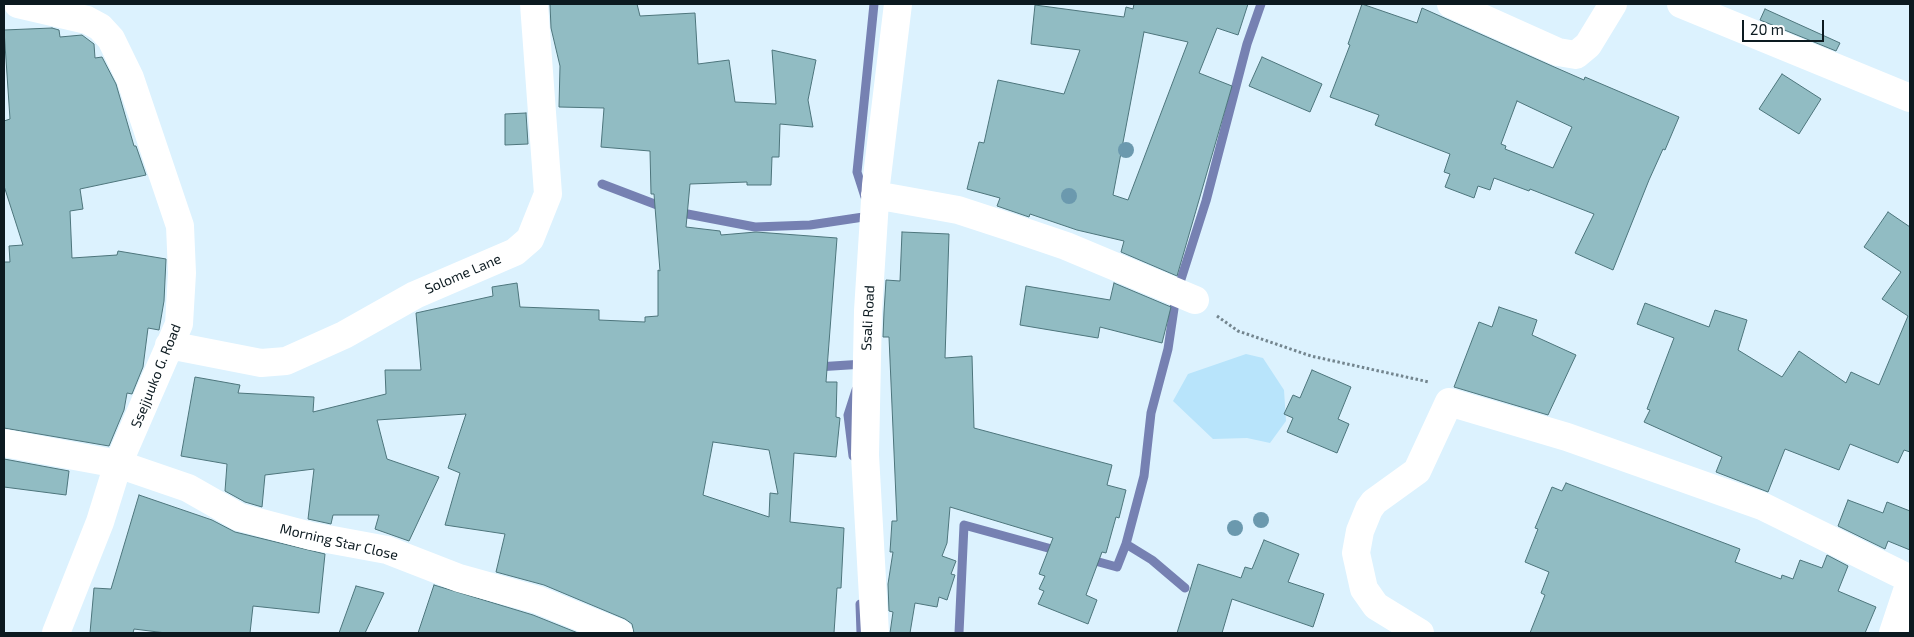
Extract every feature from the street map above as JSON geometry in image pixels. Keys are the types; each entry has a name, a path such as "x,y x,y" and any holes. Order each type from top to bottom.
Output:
{"street":[{"name":"Ssejjuuko G. Road","path":"18,4 87,20 100,26 111,39 120,54 180,226 182,273 179,324 118,464 100,522 56,633"},
{"name":"Solome Lane","path":"170,345 261,363 286,361 344,335 414,295 515,252 530,239 548,194 534,4"},
{"name":"Ssali Road","path":"875,633 866,437 868,311 875,194 898,4"},
{"path":"1451,4 1558,52 1576,55 1588,45 1613,4"},
{"path":"1681,4 1910,98"},
{"path":"875,194 958,210 1010,227 1066,246 1183,295"},
{"path":"1420,633 1376,606 1364,589 1356,553 1360,531 1369,509 1374,502 1417,471 1449,402 1567,436 1762,506 1910,580 1893,633"},
{"name":"Morning Star Close","path":"4,443 118,464 188,488 239,517 311,536 387,550 459,578 538,600 619,633"}],"path":[{"path":"1183,295 1238,331 1311,356 1438,385 1449,402"}],"shaded area":[{"path":"1246,354 1263,358 1284,390 1286,421 1270,443 1247,438 1213,439 1173,401 1188,374"}],"building":[{"path":"550,4 637,4 640,16 695,13 698,64 729,60 735,102 776,104 772,50 816,60 808,100 813,127 780,124 779,157 772,157 771,185 747,185 747,182 690,184 686,227 720,231 721,235 756,232 837,238 826,382 837,382 836,417 840,418 836,457 794,453 790,522 844,528 841,588 837,588 834,633 634,633 632,624 625,619 544,585 496,572 505,534 445,525 460,473 448,468 466,414 377,420 387,459 439,477 409,541 375,529 379,515 333,515 331,524 308,519 314,469 265,475 262,507 245,502 225,491 227,464 181,456 195,377 240,385 238,393 314,397 313,412 386,394 385,370 421,370 416,313 493,296 492,287 517,283 520,307 599,310 599,320 645,322 645,317 658,316 658,270 660,271 654,194 651,194 650,151 601,147 604,108 559,107 560,66 551,28","holes":["713,442 769,450 778,494 770,493 769,517 703,495"]},
{"path":"1134,4 1248,4 1238,35 1217,28 1199,73 1232,86 1177,276 1121,252 1124,241 1077,230 1030,214 1029,217 997,206 1000,198 967,189 979,142 984,143 998,80 1064,94 1080,50 1031,44 1035,5 1124,17 1126,7 1133,9","holes":["1144,32 1188,42 1128,200 1113,195"]},
{"path":"1362,4 1417,23 1422,8 1584,80 1585,77 1679,117 1665,150 1663,149 1649,180 1613,270 1575,253 1594,214 1530,189 1529,191 1494,178 1490,190 1478,186 1474,198 1445,187 1450,174 1444,172 1450,154 1375,125 1379,115 1330,97 1350,45 1348,44","holes":["1517,101 1572,127 1553,168 1505,149 1506,146 1501,144"]},
{"path":"1765,9 1840,43 1836,51 1760,20"},
{"path":"52,28 59,30 60,37 82,35 94,44 95,58 102,57 116,84 134,146 136,146 146,175 80,189 83,209 70,211 72,258 117,255 118,251 166,259 164,301 159,330 148,328 143,367 132,394 127,393 124,410 109,446 4,428 4,262 10,262 9,246 23,245 4,186 4,121 10,119 4,30"},
{"path":"1262,57 1322,84 1310,112 1249,86"},
{"path":"1782,74 1821,99 1799,134 1759,109"},
{"path":"526,113 528,144 505,145 505,114"},
{"path":"1888,212 1910,227 1910,452 1904,450 1898,463 1850,444 1839,470 1785,449 1768,492 1716,472 1722,457 1644,422 1650,410 1647,409 1674,338 1637,324 1645,303 1709,327 1715,310 1747,320 1738,350 1782,377 1799,351 1846,383 1851,372 1879,385 1908,316 1882,299 1901,272 1864,247"},
{"path":"902,232 949,234 945,358 972,356 974,428 1112,465 1107,485 1126,490 1119,518 1116,517 1106,553 1102,552 1086,595 1097,600 1088,624 1038,604 1044,591 1039,589 1045,576 1039,574 1053,538 950,507 947,543 942,556 956,561 951,574 955,575 947,600 939,597 937,607 915,603 910,633 890,633 893,612 889,611 888,584 893,552 890,552 892,521 897,521 889,337 883,337 886,280 900,281"},
{"path":"1114,283 1171,307 1162,343 1100,327 1098,338 1020,325 1026,286 1110,300"},
{"path":"1499,307 1537,320 1532,335 1576,355 1548,415 1454,387 1479,322 1492,327"},
{"path":"1312,370 1351,387 1338,419 1349,424 1337,453 1287,432 1293,418 1284,414 1293,395 1300,398"},
{"path":"4,459 69,471 66,495 4,487"},
{"path":"1566,483 1740,549 1735,562 1781,579 1782,575 1793,579 1800,560 1822,568 1827,555 1848,566 1838,591 1876,607 1865,633 1530,633 1545,595 1541,593 1549,572 1525,562 1538,529 1535,528 1552,487 1562,491"},
{"path":"139,495 212,520 235,532 325,554 319,613 253,606 250,633 166,633 134,629 133,633 90,633 94,588 111,589"},
{"path":"1848,500 1883,513 1887,502 1910,511 1910,550 1888,541 1885,549 1838,526"},
{"path":"1264,540 1299,554 1288,582 1324,594 1313,627 1232,599 1222,633 1177,633 1198,564 1241,578 1245,567 1252,569"},
{"path":"434,585 533,615 578,633 418,633"},
{"path":"356,586 384,593 365,633 339,633"}],"waterway":[{"path":"865,197 857,172 874,4"},
{"path":"1088,559 1117,567 1126,544 1144,476 1151,413 1168,349 1176,295 1206,201 1247,44 1261,4"},
{"path":"602,184 665,208"},
{"path":"677,212 755,227 810,225 870,216"},
{"path":"817,367 864,364"},
{"path":"853,456 848,415 856,390"},
{"path":"959,633 964,525 1059,551"},
{"path":"1126,544 1152,560 1185,588"},
{"path":"860,604 861,633"}]}
